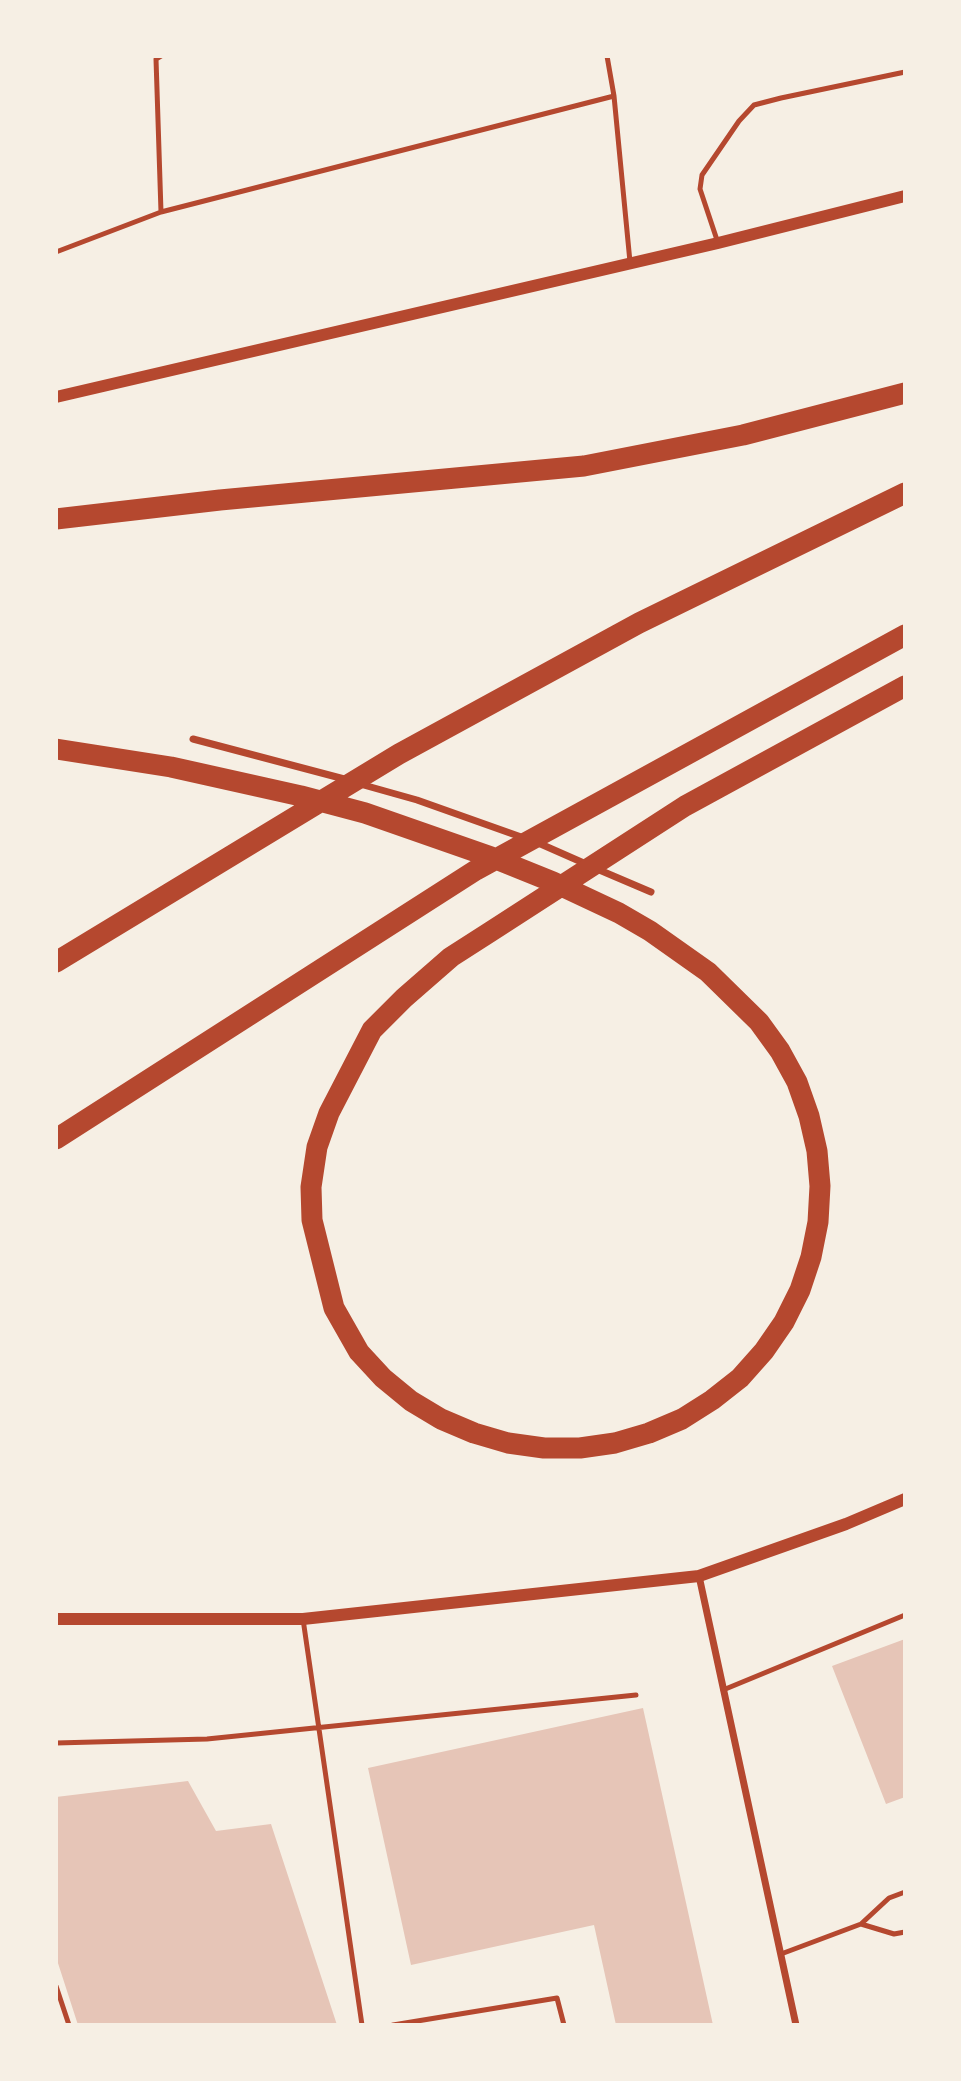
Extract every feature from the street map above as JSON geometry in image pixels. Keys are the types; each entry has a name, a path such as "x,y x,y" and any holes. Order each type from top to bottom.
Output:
{"highway":[{"path":"56,519 220,500 584,466 743,435 905,393"},
{"path":"56,962 399,754 639,623 905,493"},
{"path":"56,1139 476,870 905,635"},
{"path":"56,749 236,780 365,813 491,857 553,882 619,913 650,931 708,972 758,1022 780,1051 797,1082 805,1105 817,1151 820,1186 818,1222 811,1257 789,1312 764,1351 740,1378 712,1400 682,1419 649,1433 615,1443 580,1448 544,1448 509,1443 474,1433 411,1401 383,1378 359,1352 334,1308 312,1220 311,1187 317,1147 328,1112 372,1030 451,957 685,806 905,686"}],"street":[{"path":"56,397 718,243 905,196"},
{"path":"193,739 417,800 533,841 651,892"},
{"path":"56,1619 303,1619 699,1576 846,1524 905,1499"},
{"path":"699,1576 796,2025"}],"lane":[{"path":"160,212 156,59 161,56"},
{"path":"607,56 614,96 629,262"},
{"path":"718,243 700,188 702,175 739,121 754,105 905,72"},
{"path":"56,252 160,212 614,96"},
{"path":"723,1690 905,1615"},
{"path":"303,1619 362,2025"},
{"path":"56,1743 207,1739 636,1695"},
{"path":"781,1954 861,1924 889,1898 905,1892"},
{"path":"861,1924 894,1934 905,1932"},
{"path":"56,1986 69,2025"},
{"path":"393,2025 557,1998 564,2025"}],"building":[{"path":"905,1639 905,1797 886,1804 832,1666"},
{"path":"643,1708 713,2025 616,2025 594,1925 411,1965 368,1768"},
{"path":"188,1781 216,1831 271,1824 337,2025 78,2025 56,1957 56,1797"}]}
